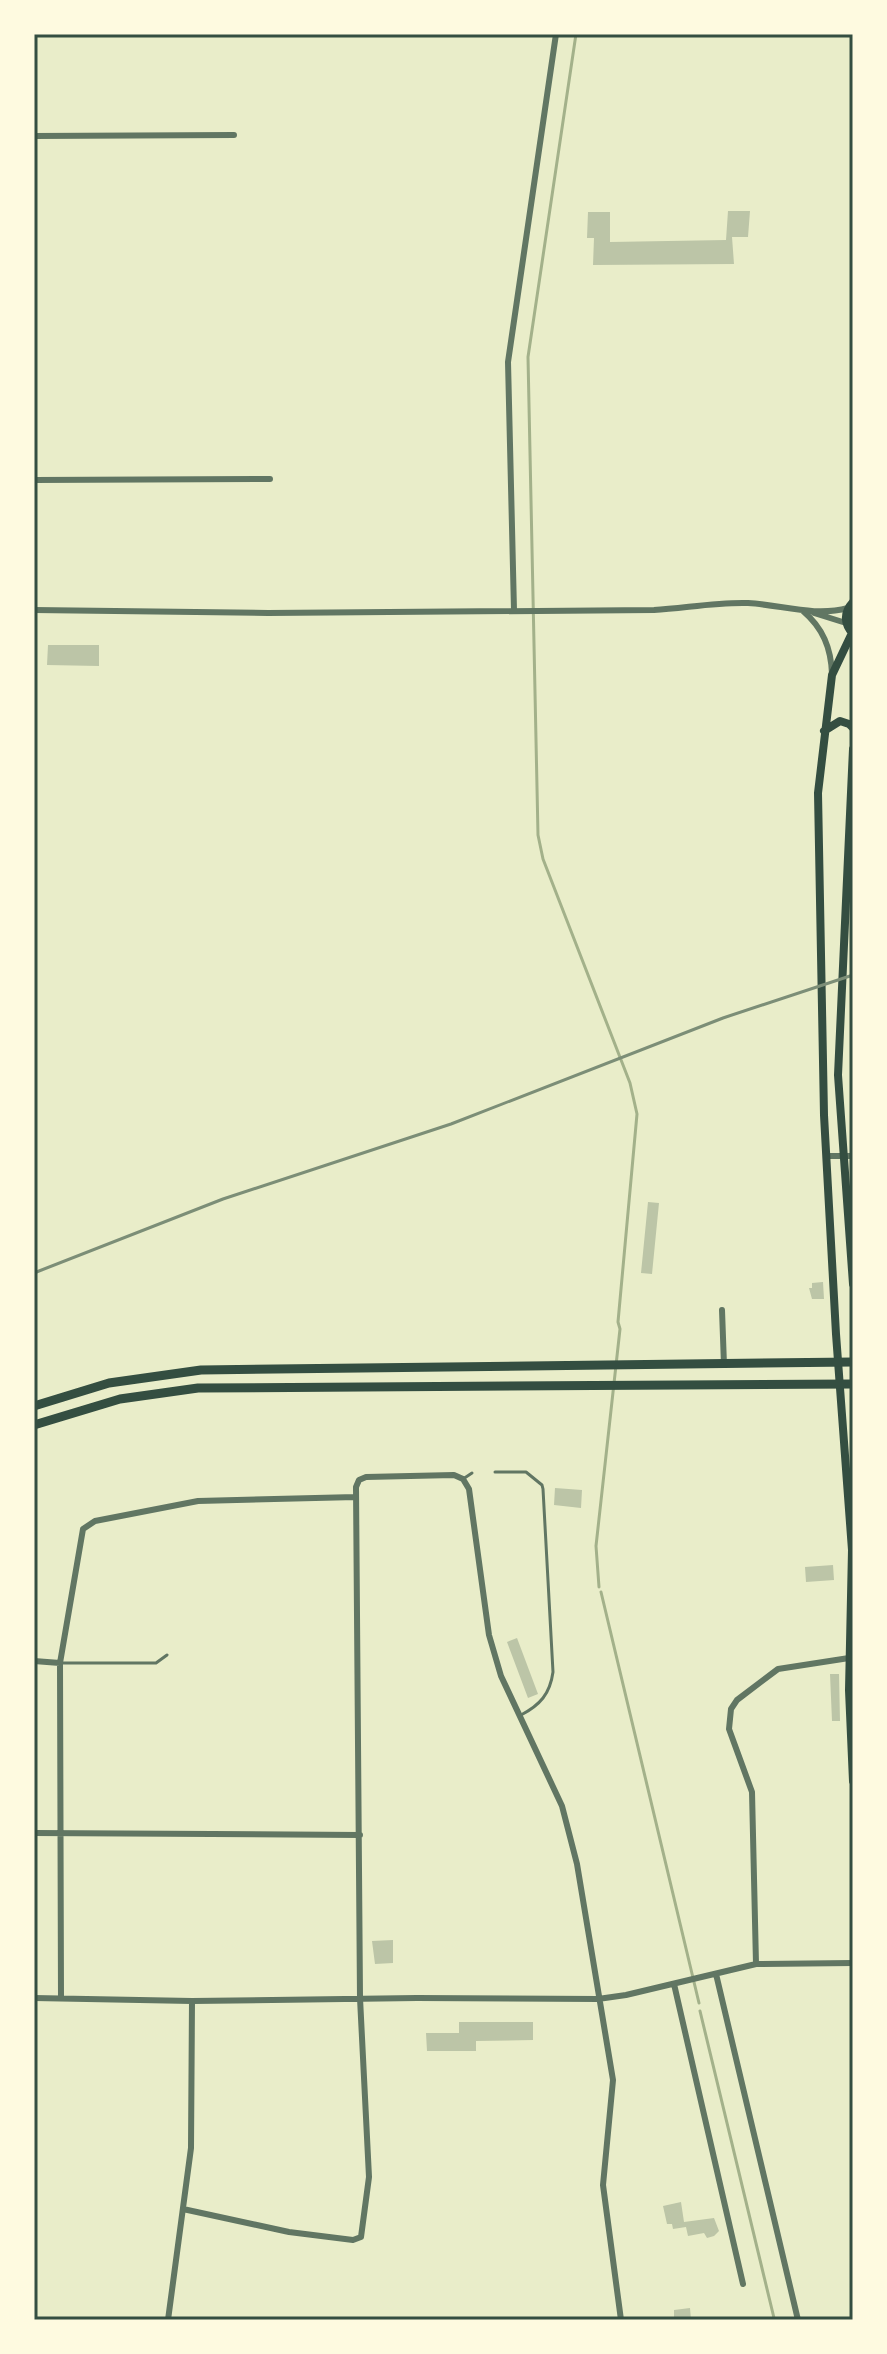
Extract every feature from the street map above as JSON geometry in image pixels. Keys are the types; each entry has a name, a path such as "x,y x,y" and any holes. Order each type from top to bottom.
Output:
{"main road":[{"path":"851,605 846,623 852,634 832,675 824,731 819,773 818,837 826,1156 852,1550 849,1658 853,1781"},
{"path":"824,731 840,721 853,728"},
{"path":"853,749 839,1046 843,1156 853,1284"},
{"path":"34,1406 109,1383 183,1371 853,1362"},
{"path":"538,1366 538,1384"},
{"path":"34,1425 103,1403 181,1389 853,1384"}],"street":[{"path":"517,610 508,362 556,34"},
{"path":"34,136 234,135"},
{"path":"34,480 270,479"},
{"path":"34,610 268,613 654,610 714,603 836,611 851,605"},
{"path":"807,611 846,623"},
{"path":"807,611 826,641 832,675"},
{"path":"826,1156 853,1156"},
{"path":"722,1310 724,1365"},
{"path":"183,2209 328,2238 359,2239 364,2228 369,2177 360,1998 356,1497 358,1483 366,1477 447,1474 463,1479 469,1489 487,1627 501,1676 553,1782 566,1817 577,1864 614,2086 603,2187 621,2320"},
{"path":"61,1998 60,1663 83,1529 95,1521 198,1501 356,1497"},
{"path":"756,1964 752,1792 729,1729 731,1709 737,1700 778,1669 849,1658"},
{"path":"34,1661 60,1663"},
{"path":"34,1833 360,1835"},
{"path":"34,1998 192,2001 598,1999 756,1964 853,1963"},
{"path":"716,1974 798,2320"},
{"path":"678,1983 743,2284"},
{"path":"168,2320 192,2130 192,2001"}],"lane":[{"path":"495,1472 523,1471 543,1489 553,1672 547,1693 519,1716"},
{"path":"463,1479 472,1473"},
{"path":"60,1663 156,1663 167,1655"}],"building":[{"path":"728,211 750,211 748,237 732,237 734,264 593,265 594,238 587,238 588,212 610,212 610,242 726,240"},
{"path":"48,645 99,645 99,666 47,665"},
{"path":"648,1202 659,1203 652,1274 641,1273"},
{"path":"823,1282 824,1299 812,1299 809,1288 812,1288 812,1283"},
{"path":"555,1488 582,1490 581,1508 554,1505"},
{"path":"833,1565 834,1580 806,1582 805,1567"},
{"path":"517,1638 538,1694 528,1698 507,1642"},
{"path":"830,1674 839,1674 840,1721 832,1721"},
{"path":"393,1940 393,1963 375,1964 372,1941"},
{"path":"459,2022 533,2022 533,2040 476,2041 476,2051 427,2051 426,2033 459,2033"},
{"path":"681,2202 684,2222 714,2218 719,2231 707,2238 704,2233 688,2236 686,2227 673,2229 672,2224 667,2224 663,2206"},
{"path":"690,2308 691,2320 674,2320 674,2310"}],"waterway":[{"path":"576,34 528,357 538,835 543,859 630,1083 637,1114 618,1322 620,1329 596,1546 599,1587"},
{"path":"601,1592 699,2003"},
{"path":"700,2011 774,2318"}],"railway":[{"path":"34,1273 223,1199 451,1124 723,1018 853,975"}]}
